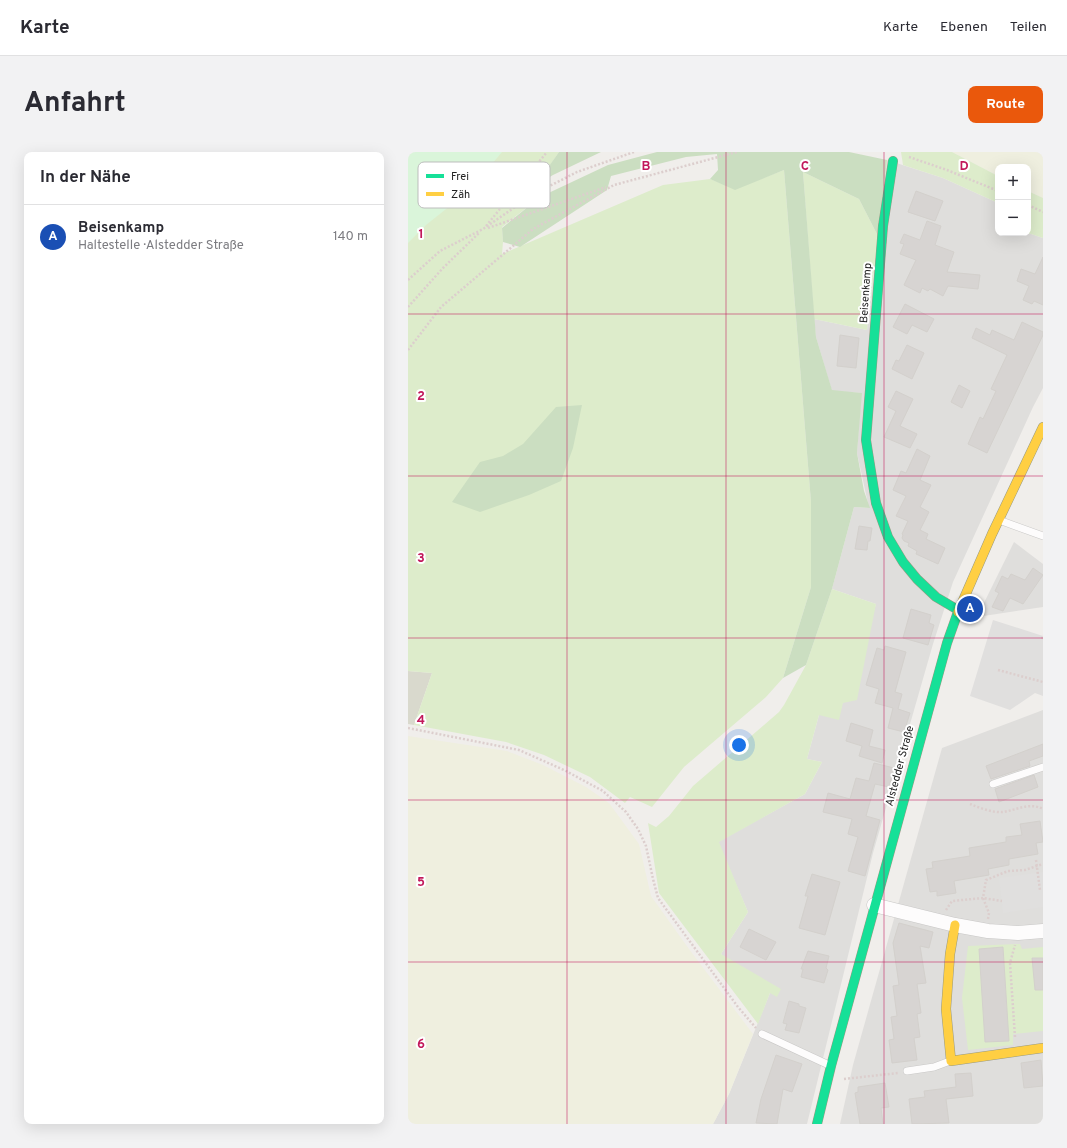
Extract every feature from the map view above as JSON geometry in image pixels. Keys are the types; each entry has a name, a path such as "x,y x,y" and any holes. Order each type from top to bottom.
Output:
{"street":[{"name":"Beisenkamp","path":"893,161 883,226 866,440 876,503 888,537 903,562 917,579 936,597 958,610"},
{"name":"Alstedder Straße","path":"817,1124 827,1080 874,905 936,679 958,610 1043,427"},
{"path":"874,905 955,925 988,931 1018,933 1043,931"},
{"path":"955,925 950,954 946,1009 951,1061 1043,1048"}],"lane":[{"path":"999,520 1043,536"},
{"path":"993,784 1043,768"},
{"path":"762,1034 831,1066"},
{"path":"907,1071 934,1067 951,1061"}],"path":[{"path":"539,162 547,152"},
{"path":"626,152 630,153"},
{"path":"550,185 577,172 634,152"},
{"path":"550,206 614,185 737,152"},
{"path":"903,155 947,170 995,190"},
{"path":"408,350 441,307 533,229 614,185"},
{"path":"1031,206 1043,212"},
{"path":"408,307 443,268 483,229 500,208"},
{"path":"408,280 440,251 483,229 514,208"},
{"path":"483,229 546,208"},
{"path":"1042,639 1043,635"},
{"path":"998,670 1043,682"},
{"path":"408,728 519,750 564,770 603,791 626,812 638,829 646,846 658,898 734,1001 762,1034"},
{"path":"970,804 985,810 1002,812 1023,806 1038,807 1043,809"},
{"path":"1036,860 1040,890"},
{"path":"988,931 988,913 983,898 986,880 1008,871 1025,870 1043,864"},
{"path":"940,921 952,901 983,898 1002,901"},
{"path":"1017,1052 1014,1037 1010,963 1018,933"},
{"path":"827,1080 862,1078 907,1071"}],"shaded area":[{"path":"887,160 943,178 995,202 995,236 1031,236 1031,234 1043,238 1043,388 953,582 933,644 873,853 807,1124 713,1124 729,1094 770,993 721,954 748,912 718,842 805,794 822,762 807,759 819,715 843,703 876,604 832,589 854,507 869,508 857,453 861,393 832,391 816,337 814,319 867,330"},
{"path":"1014,542 1043,564 1043,607 977,617"},
{"path":"993,620 1043,636 1043,696 1035,693 1010,710 970,696"},
{"path":"408,671 432,673 414,725 408,724"},
{"path":"1043,710 1043,1124 840,1124 853,1065 942,748"},
{"path":"1043,872 1043,907 1003,913 999,878"}],"green space":[{"path":"408,152 502,152 494,162 418,162 418,208 447,208 426,225 408,243"},
{"path":"473,152 559,152 550,165 550,162 466,162"},
{"path":"559,152 601,152 550,177 550,165"},
{"path":"657,152 849,152 887,160 878,236 859,199 803,172 816,337 832,390 862,393 857,453 864,491 870,508 854,507 832,589 806,665 783,678 811,587 811,502 784,170 735,190 710,179 718,170 717,154 686,157 611,176 607,190 520,247 503,242 502,228 527,208 550,208 550,192 608,165"},
{"path":"901,152 952,152 995,174 995,202 943,178 903,165"},
{"path":"952,152 1043,152 1043,198 1031,192 1031,164 995,164 995,174"},
{"path":"784,170 811,502 811,587 783,678 766,697 684,767 652,807 630,797 625,803 590,777 544,755 506,742 414,725 432,673 408,671 408,242 433,208 526,208 502,227 502,254 663,185 710,179 735,189"},
{"path":"803,172 859,199 878,236 867,330 814,319"},
{"path":"1031,192 1043,198 1043,238 1031,234"},
{"path":"582,405 573,448 561,481 529,495 480,512 452,502 480,462 503,456 523,444 556,407"},
{"path":"832,589 876,604 857,700 843,703 839,720 819,715 807,759 822,762 805,794 719,842 748,912 721,954 781,989 777,997 770,993 758,1024 659,893 648,823 656,827 669,816 693,786 779,712 806,665"},
{"path":"408,736 507,751 543,765 586,787 609,803 639,844 651,896 753,1034 729,1094 713,1124 415,1124 408,1122"},
{"path":"1020,944 1022,949 1043,947 1043,1031 1013,1034 1013,1045 968,1050 962,998 968,946"}],"building":[{"path":"916,191 943,201 935,221 908,212"},
{"path":"927,221 941,226 935,245 954,252 947,272 980,275 978,289 948,286 943,296 930,289 928,291 922,288 920,293 904,285 916,260 900,254 904,244 900,243 904,234 920,240"},
{"path":"1043,257 1043,305 1034,301 1032,304 1023,300 1029,286 1017,281 1021,269 1035,274"},
{"path":"905,304 934,319 927,332 912,325 907,334 893,327"},
{"path":"1022,322 1043,332 1043,335 987,453 968,444 980,417 983,419 996,391 991,389 1007,355 972,338 976,328 990,335 992,330 1014,340"},
{"path":"840,335 859,338 856,368 837,366"},
{"path":"907,345 924,353 912,379 892,369 896,360 899,361"},
{"path":"959,385 970,391 962,408 951,402"},
{"path":"896,391 913,399 900,426 917,434 910,448 884,437 896,411 888,407"},
{"path":"917,449 930,456 920,480 931,485 920,507 929,512 920,530 928,534 926,539 945,548 938,564 916,554 917,551 908,546 909,543 904,541 902,534 908,521 896,516 906,496 893,490 901,471 906,473"},
{"path":"859,526 872,528 867,550 855,549"},
{"path":"1033,568 1043,575 1023,604 1010,598 1003,611 992,607 999,593 995,591 1002,576 1008,579 1011,574 1025,580"},
{"path":"911,609 931,615 929,623 934,625 928,645 903,638"},
{"path":"885,646 906,652 895,692 902,694 898,709 910,713 904,732 888,728 893,708 875,703 879,689 866,685 877,648 884,650"},
{"path":"851,723 873,730 869,746 885,750 882,763 859,756 862,746 846,741"},
{"path":"1043,744 1043,756 1029,761 1030,766 991,779 986,766"},
{"path":"874,763 894,768 889,787 875,784 866,816 880,820 865,876 848,871 858,837 848,834 852,819 823,812 828,793 850,799 856,778 869,781"},
{"path":"1034,775 1038,787 999,802 995,789"},
{"path":"1040,821 1043,842 1036,843 1038,854 1009,859 1009,865 988,869 989,875 954,881 956,893 937,896 937,891 930,892 926,869 933,868 932,862 970,856 969,848 1006,842 1006,837 1022,835 1020,824"},
{"path":"812,874 840,882 825,935 799,928 808,896 805,896"},
{"path":"899,923 933,932 929,948 920,946 926,983 917,984 921,1013 917,1014 920,1037 914,1038 917,1060 892,1063 889,1040 894,1039 891,1017 897,1016 893,986 899,985 893,943"},
{"path":"749,929 776,942 766,960 740,947"},
{"path":"1003,947 1009,1041 985,1042 979,949"},
{"path":"808,951 829,956 826,968 828,970 824,983 801,977 803,969 801,969"},
{"path":"1032,958 1043,958 1043,990 1035,990"},
{"path":"789,1001 806,1008 799,1033 785,1030 787,1024 783,1023"},
{"path":"776,1055 802,1064 792,1092 783,1089 777,1124 756,1123 761,1099"},
{"path":"1041,1060 1043,1086 1024,1088 1021,1063"},
{"path":"971,1073 973,1096 946,1099 949,1123 912,1124 909,1099 925,1097 924,1091 956,1087 955,1074"},
{"path":"885,1083 889,1107 881,1108 883,1124 860,1124 855,1093 858,1092 858,1087"}],"traffic: fast":[{"path":"893,161 883,226 866,440 876,503 888,537 903,562 917,579 936,597 958,610"},
{"path":"817,1124 831,1066 947,643 958,612"}],"traffic: slow":[{"path":"958,612 992,534 1043,427"},
{"path":"955,925 950,954 946,1009 951,1061 1043,1048"}],"place":[{"name":"Beisenkamp","path":"970,609"}]}
